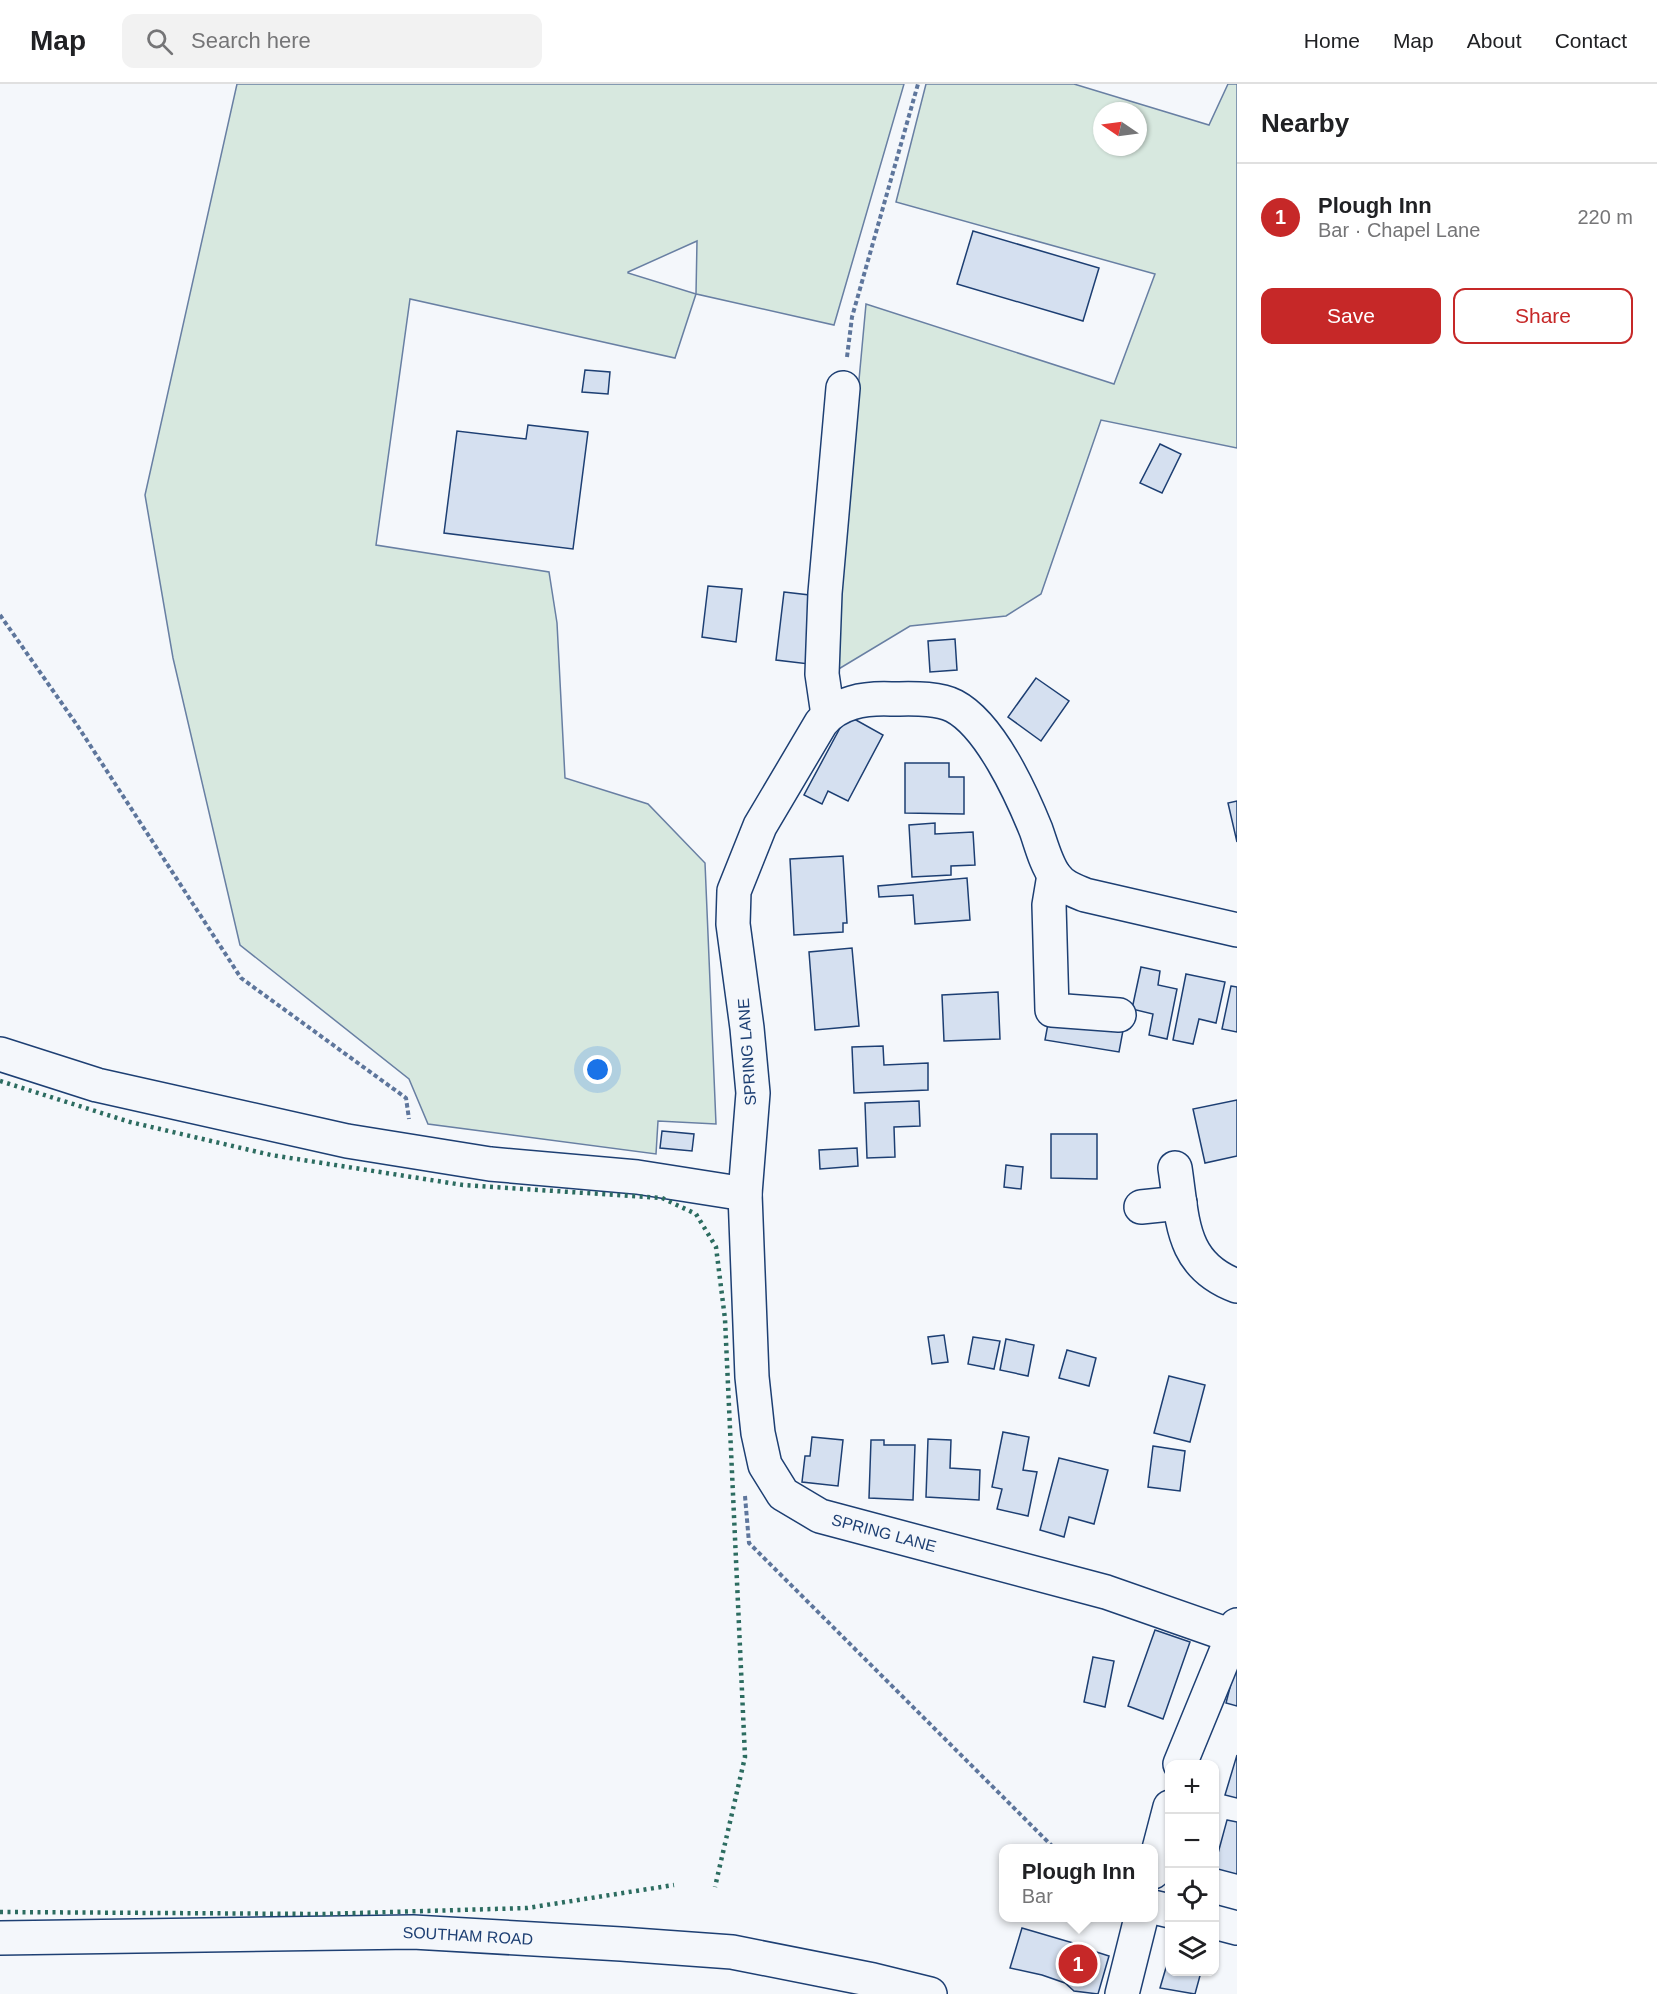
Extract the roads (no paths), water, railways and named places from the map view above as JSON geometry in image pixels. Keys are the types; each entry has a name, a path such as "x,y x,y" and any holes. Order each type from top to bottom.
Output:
{"main road":[{"path":"843,388 825,593 822,674 828,715 848,702 882,698 921,699 953,706 979,728 999,757 1030,816 1054,875 1066,888 1085,895 1237,930"},
{"name":"SPRING LANE","path":"828,715 760,826 734,891 733,924 753,1093 745,1194 752,1377 758,1433 765,1465 783,1494 820,1516 1106,1592 1234,1630"},
{"path":"1054,875 1049,905 1052,1010 1119,1015"},
{"path":"0,1054 97,1085 346,1141 490,1164 637,1177 745,1194"},
{"path":"1175,1168 1185,1235 1195,1257 1212,1274 1237,1286"},
{"path":"1141,1207 1180,1203"},
{"path":"1182,1760 1234,1630"},
{"path":"1158,1853 1168,1814"},
{"path":"1122,1994 1141,1922"},
{"path":"1219,1923 1237,1928"},
{"name":"SOUTHAM ROAD","path":"0,1938 413,1932 609,1943 732,1952 930,1994"}],"place":[{"name":"Plough Inn","path":"1078,1964"}]}
